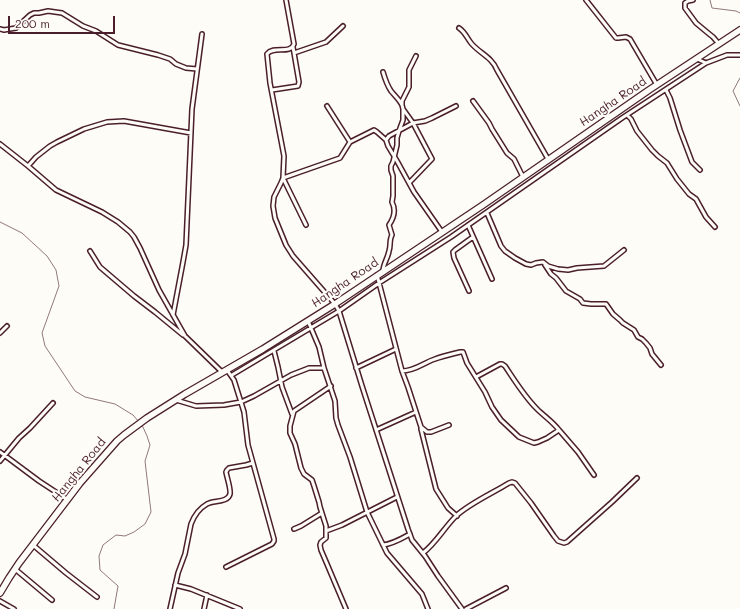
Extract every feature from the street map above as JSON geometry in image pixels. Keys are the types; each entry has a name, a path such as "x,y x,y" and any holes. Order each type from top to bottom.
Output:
{"highway":[{"name":"Hangha Road","path":"0,593 2,586 90,471 117,441 135,426 335,304 740,30"}],"street":[{"path":"272,90 298,86 299,82 286,0"},
{"path":"586,0 616,38 626,37 630,39 657,85"},
{"path":"692,0 688,0 685,3 685,8 696,23 719,44"},
{"path":"0,29 4,30 16,28 30,14 48,11 62,13 83,26 96,31 118,45 170,59 176,64 186,68 197,69"},
{"path":"294,53 326,42 343,26"},
{"path":"459,28 463,31 471,43 494,63 548,159"},
{"path":"173,315 186,245 192,104 202,34"},
{"path":"293,47 290,49 274,50 267,54 284,156 283,178 274,197 273,206 275,218 286,245 293,256 335,304 339,311 396,497 412,540 423,553 462,609"},
{"path":"232,376 339,311 706,63 727,55 740,55"},
{"path":"402,105 402,101 409,87 409,70 416,56"},
{"path":"698,59 706,63"},
{"path":"383,72 386,82 400,100 404,120 397,138 397,145 391,166 393,176 392,202 395,211 389,225 392,235 390,239 389,252 383,267 384,271"},
{"path":"666,90 692,162 700,170"},
{"path":"473,101 489,123 507,153 514,159 522,177"},
{"path":"327,106 350,142"},
{"path":"386,140 389,136 413,123 425,121 456,106"},
{"path":"403,109 413,123 432,159 409,183"},
{"path":"627,115 652,150 667,163 689,194 696,199 706,217 715,226"},
{"path":"28,166 36,157 66,137 107,122 124,121 190,132"},
{"path":"283,178 340,158 350,142 374,130 386,140 409,183 442,232"},
{"path":"0,144 56,190 102,212 130,232 140,248 159,290 184,336"},
{"path":"283,178 306,225"},
{"path":"487,212 501,246 526,264 531,265 536,263 544,263 558,269 568,270 604,266 624,250"},
{"path":"468,225 492,279"},
{"path":"469,291 454,258 453,252 473,237"},
{"path":"90,251 100,267 232,376 244,412 246,437 274,535 274,541 272,544 226,567"},
{"path":"544,263 551,274 566,291 580,299 583,303 606,304 613,314 634,330 638,337 646,342 652,354 661,366"},
{"path":"377,275 402,371 421,427 436,489 448,508 457,516"},
{"path":"308,321 319,347 324,368 331,386 335,401 336,418 350,457 366,512 387,553 422,594 428,609"},
{"path":"0,333 7,326"},
{"path":"356,368 396,349"},
{"path":"274,351 282,387 292,414 290,429 295,444 298,461 302,471 312,480 326,526 326,538 321,542 321,550 346,609"},
{"path":"402,371 410,370 434,359 463,352 467,363 492,407 501,420 519,437 528,441 538,442 559,430"},
{"path":"476,377 500,364 505,366 535,408 554,424 578,452 594,475"},
{"path":"176,400 196,406 224,406 241,402 292,375 310,368 324,368"},
{"path":"292,414 296,409 331,386"},
{"path":"0,461 53,403"},
{"path":"376,430 416,412"},
{"path":"421,427 427,432 431,432 449,425"},
{"path":"0,452 39,481 68,500"},
{"path":"170,609 193,519 202,508 208,504 227,499 230,492 226,470 253,463"},
{"path":"423,553 457,516 509,483 515,483 558,541 564,543 601,512 637,478"},
{"path":"326,531 342,525 396,497"},
{"path":"294,529 322,513"},
{"path":"383,545 399,541 410,534"},
{"path":"33,545 97,597"},
{"path":"15,569 52,600"},
{"path":"175,585 208,595 240,609"},
{"path":"466,609 506,588"},
{"path":"204,609 208,595"},
{"path":"0,601 14,609"}],"waterway":[{"path":"710,0 712,8 736,11 740,13"},
{"path":"740,78 733,91 740,106"},
{"path":"0,222 22,233 47,256 56,270 59,286 42,333 45,346 75,391 85,397 115,404 133,415 139,422"},
{"path":"114,609 118,586 100,570 99,556 103,545 116,535 125,536 134,532 145,524 151,512 145,461 150,445 142,425"}]}
